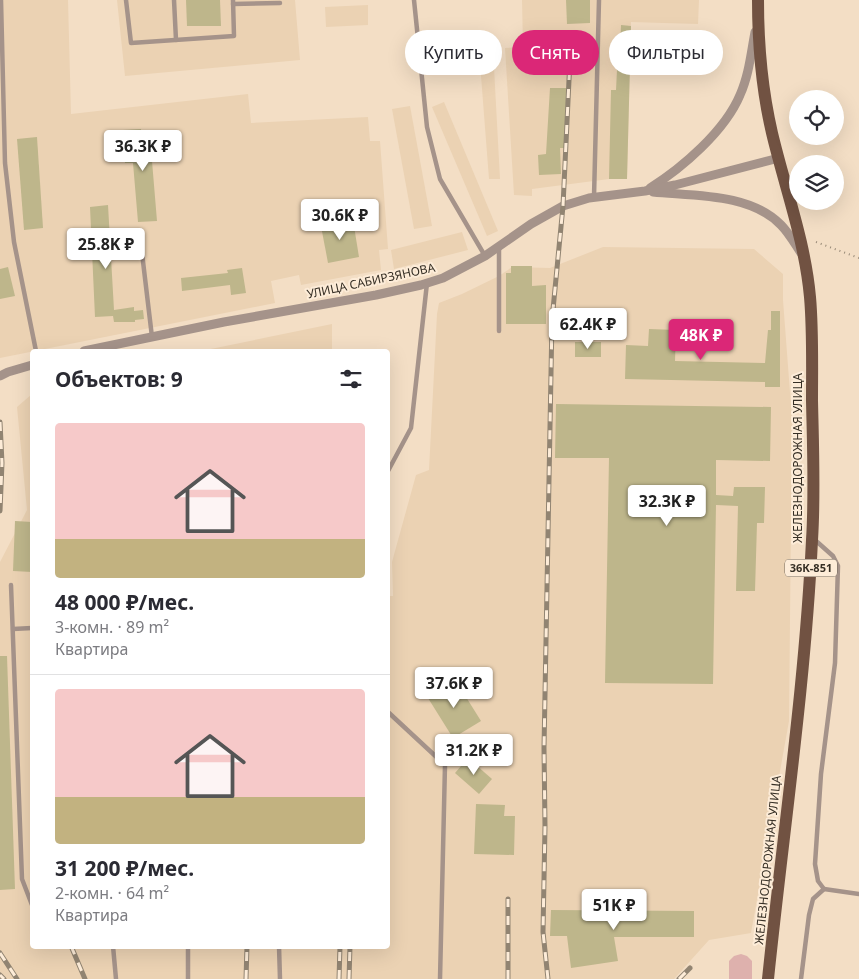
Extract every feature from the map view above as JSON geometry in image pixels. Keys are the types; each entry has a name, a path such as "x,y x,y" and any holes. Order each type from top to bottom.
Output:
{"main road":[{"name":"ЖЕЛЕЗНОДОРОЖНАЯ УЛИЦА","path":"758,6 761,62 766,101 804,257 810,297 811,330 813,538 801,695 768,979"}],"street":[{"path":"645,191 674,173 693,155 734,108 748,72 758,6"},
{"path":"645,191 779,158"},
{"name":"УЛИЦА САБИРЗЯНОВА","path":"94,349 427,283 443,278 485,256 550,212 563,206 594,197 645,191"},
{"path":"645,191 732,201 752,207 781,225 804,257"},
{"path":"0,376 30,366"}],"lane":[{"path":"1,0 5,163 14,242 36,349"},
{"path":"126,0 131,43 234,36 233,2 280,3"},
{"path":"174,0 176,40"},
{"path":"414,0 427,127 440,179 485,256"},
{"path":"594,197 599,0"},
{"path":"499,331 500,246"},
{"path":"142,253 152,337"},
{"path":"390,467 410,428 427,283"},
{"path":"813,538 833,556 838,566 835,663 822,774 815,864 818,881 824,889 859,894"},
{"path":"11,585 22,879 30,900"},
{"path":"13,630 30,628"},
{"path":"390,714 446,765 440,979"},
{"path":"801,979 809,915 813,900 824,889"},
{"path":"113,949 116,979"},
{"path":"188,949 188,979"},
{"path":"280,949 280,979"}],"path":[{"path":"816,242 859,258"}],"shaded area":[{"path":"0,0 68,0 71,114 248,94 251,123 368,117 370,141 380,141 388,249 379,250 381,270 301,285 299,275 271,281 275,303 45,349 30,349 30,352 0,358"},
{"path":"117,0 295,0 300,60 125,76"},
{"path":"522,0 699,0 698,24 631,22 631,30 609,30 609,75 630,75 627,179 609,179 532,189 532,196 514,195 505,48 512,48 512,75 599,75 599,30 523,30"},
{"path":"368,5 368,25 326,27 325,7"},
{"path":"481,75 494,75 500,179 489,179"},
{"path":"444,102 498,231 487,236 432,107"},
{"path":"410,106 432,226 414,229 392,109"},
{"path":"462,232 468,250 394,269 391,250"},
{"path":"603,247 754,249 783,274 783,300 792,419 789,721 751,933 709,940 674,979 0,979 0,562 27,510 17,407 30,396 30,949 390,949 390,596 393,596 392,562 416,475 429,470 439,303 499,276 512,267 550,268"},
{"path":"332,324 332,349 211,349"},
{"path":"741,954 747,956 752,961 752,979 729,979 729,961 734,956"}],"building":[{"path":"186,0 220,0 221,26 187,26"},
{"path":"566,0 590,0 590,23 567,24"},
{"path":"621,25 631,26 631,30 621,30"},
{"path":"617,75 630,75 627,179 609,179 611,90 616,90"},
{"path":"550,88 567,88 564,148 560,148 561,174 539,175 538,155 546,154"},
{"path":"141,129 142,143 161,142 162,161 152,161 157,221 138,222 133,163 125,163 123,130"},
{"path":"37,137 43,228 24,230 17,139"},
{"path":"108,205 114,310 134,307 134,311 143,310 144,319 135,320 135,322 114,322 113,316 95,317 90,207"},
{"path":"353,220 359,257 328,263 321,226"},
{"path":"511,266 532,266 532,286 546,285 546,324 506,324 506,273 511,273"},
{"path":"8,267 15,296 0,299 0,269"},
{"path":"242,268 246,293 231,295 230,285 182,291 181,278 228,273 227,270"},
{"path":"771,311 780,311 780,387 765,387 765,382 625,379 626,345 648,346 649,329 676,330 675,361 765,363 768,330 771,330"},
{"path":"575,342 601,342 601,357 575,357"},
{"path":"556,404 771,407 770,461 716,460 716,495 733,496 734,487 765,487 764,523 757,523 755,591 736,591 738,506 716,505 713,684 605,683 609,458 555,458"},
{"path":"15,521 30,522 30,572 13,571"},
{"path":"0,656 7,656 15,889 0,890"},
{"path":"456,681 481,721 453,738 428,698"},
{"path":"468,758 492,779 479,794 455,773"},
{"path":"476,804 505,805 504,816 515,816 514,855 474,854"},
{"path":"551,910 694,911 694,937 614,937 618,961 571,968 567,936 550,936"}],"railway":[{"path":"548,979 543,932 544,748 552,320 563,206 569,75"},
{"path":"0,422 2,463 0,511"},
{"path":"508,899 508,979"},
{"path":"72,949 85,979"},
{"path":"246,979 247,949"},
{"path":"339,979 340,949"},
{"path":"349,979 350,949"},
{"path":"0,953 17,979"},
{"path":"679,979 690,968"},
{"path":"0,975 4,979"}]}
